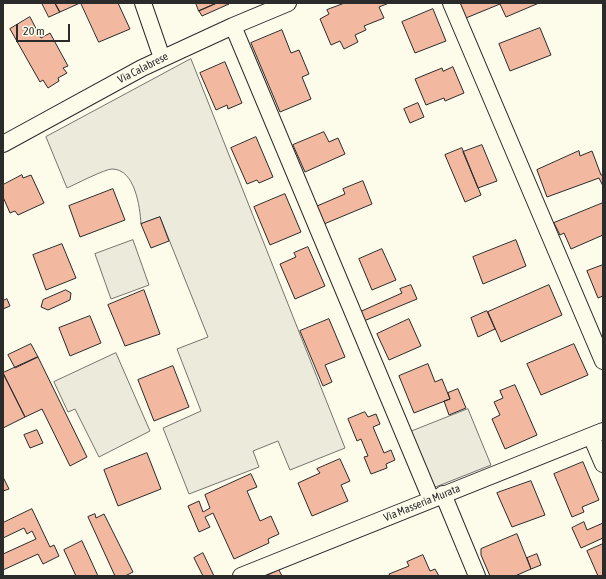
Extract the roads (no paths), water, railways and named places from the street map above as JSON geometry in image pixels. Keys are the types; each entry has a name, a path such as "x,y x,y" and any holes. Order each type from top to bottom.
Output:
{"street":[{"path":"143,3 162,58"},
{"name":"Via Calabrese","path":"3,144 162,58 288,3"},
{"path":"451,3 603,361"},
{"path":"233,26 437,496 477,576"},
{"path":"597,434 603,464"},
{"name":"Via Masseria Murata","path":"241,576 437,496 597,434"}]}
